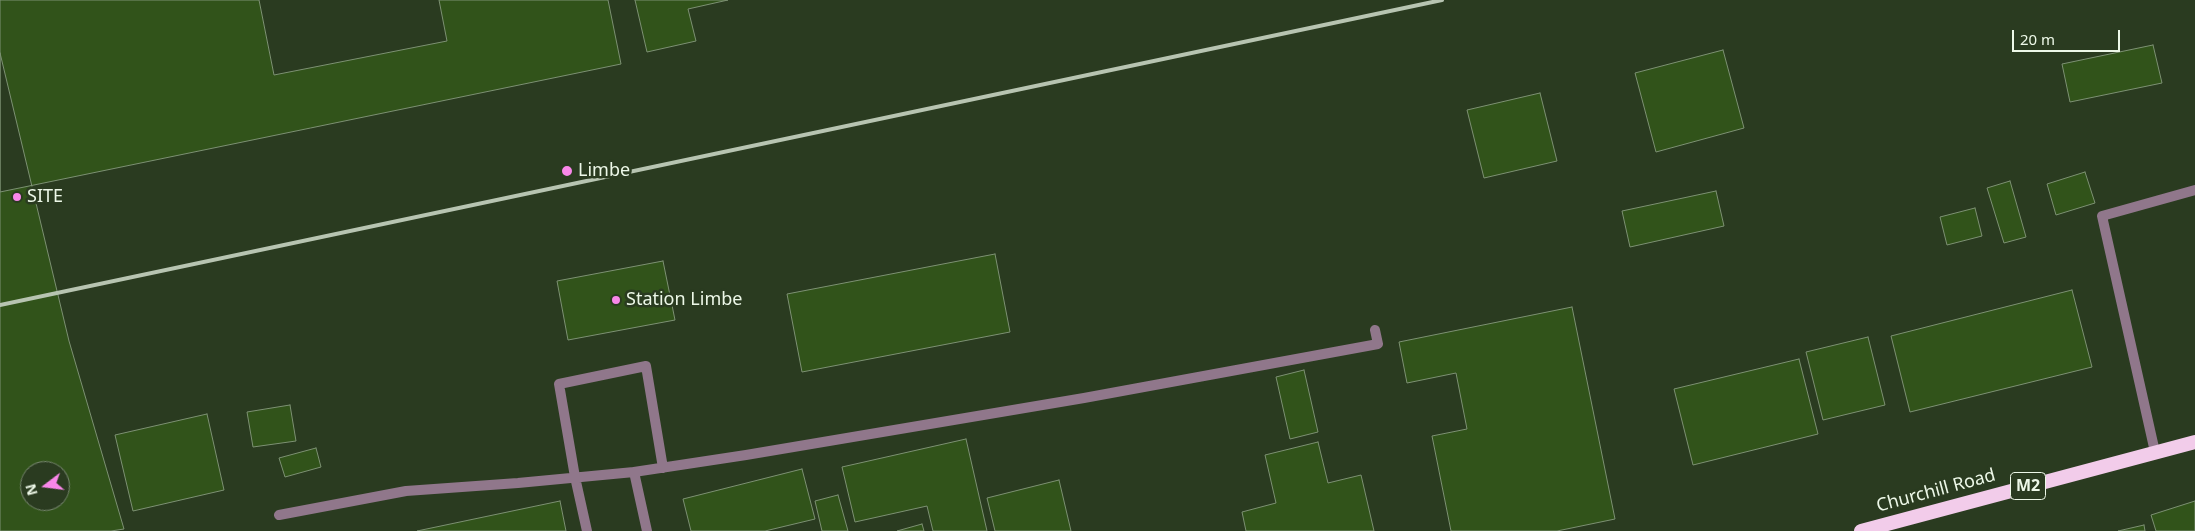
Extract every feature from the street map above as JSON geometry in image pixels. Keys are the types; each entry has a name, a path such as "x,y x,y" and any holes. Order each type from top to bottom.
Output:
{"highway":[{"name":"Churchill Road","path":"1861,531 2195,442"}],"street":[{"path":"2155,452 2102,216 2195,190"},
{"path":"278,515 406,491 518,483 663,468 1084,398 1378,344 1374,330"},
{"path":"587,531 575,477 559,384 646,366 663,468"},
{"path":"634,472 647,531"}],"building":[{"path":"0,0 259,0 274,75 447,41 439,0 608,0 621,64 0,192"},
{"path":"635,0 728,0 688,9 696,41 647,52"},
{"path":"2153,45 2162,83 2070,102 2062,64"},
{"path":"1723,50 1744,128 1656,152 1635,73"},
{"name":"SITE","path":"0,53 69,341 124,529 111,531 0,531"},
{"path":"1540,93 1557,161 1484,178 1467,110"},
{"path":"2085,172 2095,203 2056,215 2047,184"},
{"path":"2010,181 2026,237 2004,243 1987,188"},
{"path":"1716,191 1724,226 1630,247 1622,211"},
{"path":"1975,208 1982,236 1947,245 1940,217"},
{"path":"995,254 1010,332 802,372 787,294"},
{"name":"Station Limbe","path":"663,261 675,320 568,340 557,281"},
{"path":"2072,290 2092,367 1910,412 1891,336"},
{"path":"1572,307 1615,519 1557,531 1451,531 1432,436 1467,429 1456,373 1407,383 1399,342"},
{"path":"1868,337 1885,405 1823,420 1806,352"},
{"path":"1799,359 1818,434 1693,465 1674,389"},
{"path":"1304,370 1318,432 1290,439 1276,377"},
{"path":"290,405 296,441 253,447 247,412"},
{"path":"207,414 224,490 133,511 115,435"},
{"path":"966,439 987,531 933,531 927,506 855,522 842,467"},
{"path":"1318,442 1328,483 1361,475 1374,531 1246,531 1242,512 1276,503 1265,455"},
{"path":"316,448 321,467 285,477 279,458"},
{"path":"802,469 815,519 765,531 691,531 683,499"},
{"path":"1059,480 1071,531 995,531 987,498"},
{"path":"838,495 848,531 822,531 815,501"},
{"path":"560,501 566,531 417,531"},
{"path":"2195,501 2195,531 2156,531 2151,515"},
{"path":"922,524 924,531 897,531"},
{"path":"2144,525 2145,531 2118,531"}],"railway":[{"path":"0,305 1442,0"}],"place":[{"name":"Limbe","path":"567,171"},
{"name":"SITE","path":"17,197"},
{"name":"Station Limbe","path":"616,300"}]}
